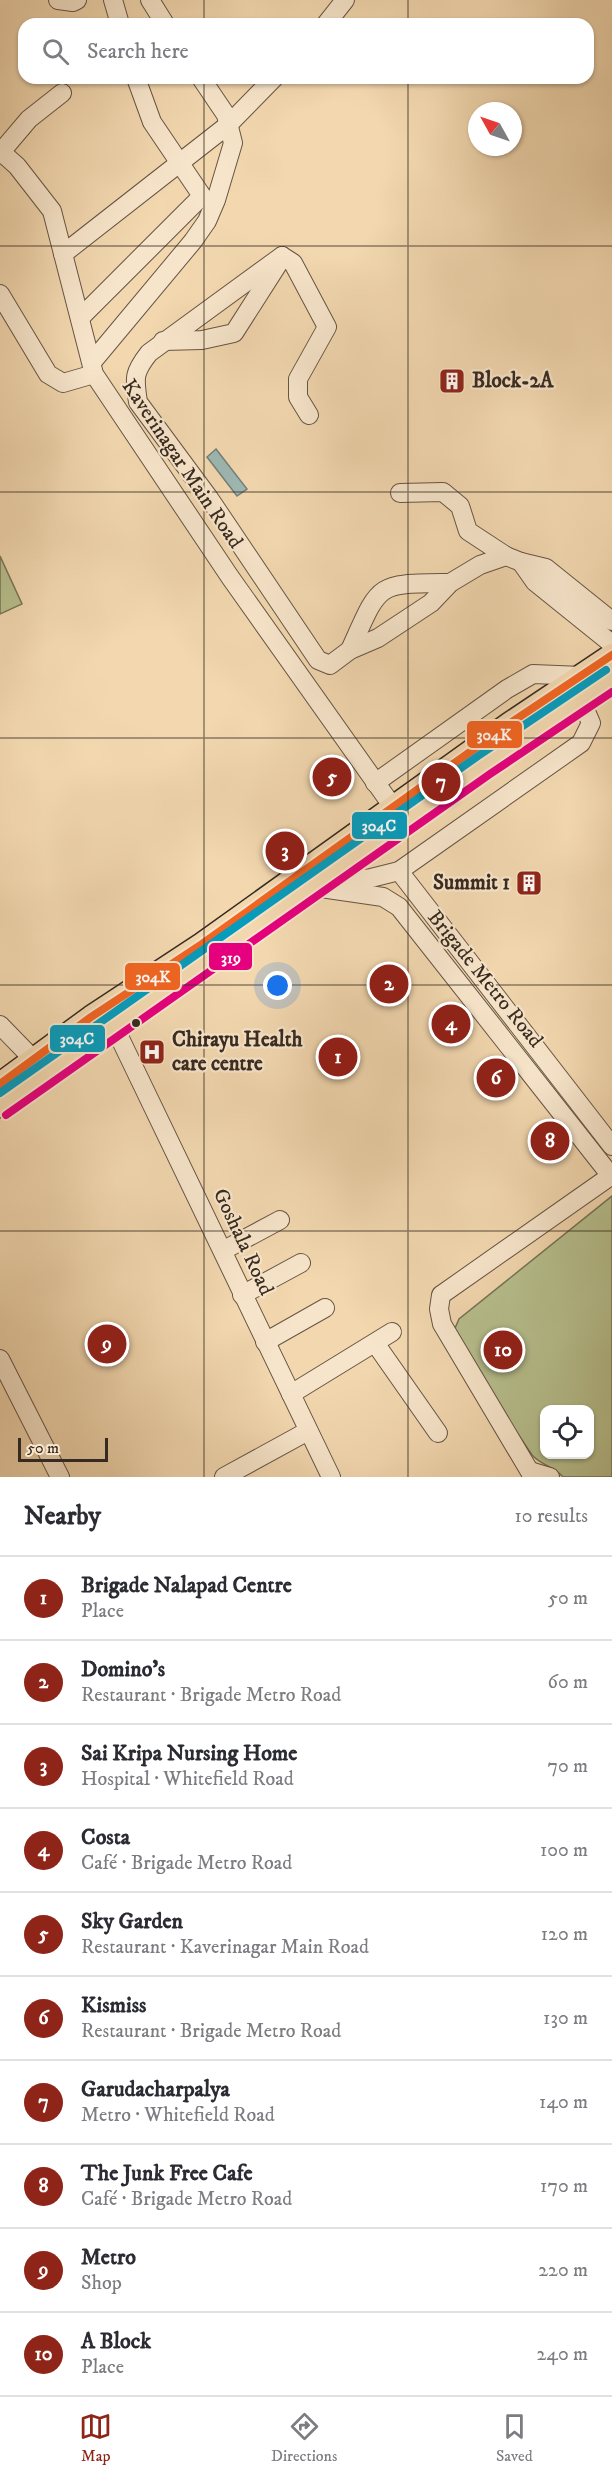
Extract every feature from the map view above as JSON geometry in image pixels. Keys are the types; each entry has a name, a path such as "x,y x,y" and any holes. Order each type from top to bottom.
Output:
{"main road":[{"path":"0,1084 91,1017 202,944 393,807 612,655"},
{"path":"0,1106 612,679"}],"street":[{"path":"58,0 73,2 77,0"},
{"path":"113,0 118,18"},
{"path":"150,0 161,18"},
{"path":"331,18 345,0"},
{"path":"80,318 202,196 152,122 138,84"},
{"path":"2,301 48,374 57,381 63,383 93,368 207,221 232,143 226,115 205,84"},
{"path":"63,254 228,125 268,84"},
{"path":"2,157 29,119 62,93"},
{"name":"Kaverinagar Main Road","path":"2,157 52,211 93,368 230,577 393,807"},
{"path":"163,341 202,340 234,333 282,256"},
{"path":"282,256 149,352 136,369 138,402 208,498 318,660 330,665 350,650 378,638 431,603 450,583 480,565 514,559 546,567 612,621"},
{"path":"282,256 293,263 327,327 298,379 298,397 309,415"},
{"path":"400,493 443,492 460,506 468,531 514,559 535,582 612,644"},
{"path":"350,650 369,608 382,589 398,584 450,583"},
{"path":"375,783 507,689 534,674 582,675"},
{"path":"323,881 367,879 399,871 582,743 591,723 581,700"},
{"name":"Brigade Metro Road","path":"399,871 520,1044 589,1150 611,1175"},
{"name":"Brigade Metro Road","path":"323,881 390,900 608,1141"},
{"path":"0,1025 34,1060"},
{"name":"Goshala Road","path":"114,1026 331,1477"},
{"path":"550,1477 531,1474 442,1323 439,1309 441,1295 611,1175"},
{"path":"224,1251 280,1220"},
{"path":"242,1295 301,1263"},
{"path":"265,1342 325,1308"},
{"path":"291,1394 392,1332"},
{"path":"375,1343 438,1433"},
{"path":"0,1359 60,1477"},
{"path":"224,1477 308,1431"}],"green space":[{"path":"0,556 22,604 0,614"},
{"path":"612,1196 612,1477 563,1477 532,1455 452,1335 459,1319"}],"water":[{"path":"216,449 247,489 237,496 207,457"}],"transit line":[{"name":"304K","path":"0,1084 91,1017 202,944 509,724 612,655"},
{"name":"304C","path":"0,1093 478,756 606,670"},
{"name":"319","path":"6,1115 490,774 612,692"}],"place":[{"name":"Block-2A","path":"452,381"},
{"name":"Sky Garden","path":"332,777"},
{"name":"Garudacharpalya","path":"441,782"},
{"name":"Sai Kripa Nursing Home","path":"285,851"},
{"name":"Summit 1","path":"529,883"},
{"name":"Domino's","path":"389,984"},
{"name":"Costa","path":"451,1024"},
{"name":"Chirayu Health care centre","path":"152,1052"},
{"name":"Brigade Nalapad Centre","path":"338,1057"},
{"name":"Kismiss","path":"496,1078"},
{"name":"The Junk Free Cafe","path":"550,1141"},
{"name":"Metro","path":"107,1344"},
{"name":"A Block","path":"503,1350"}]}
